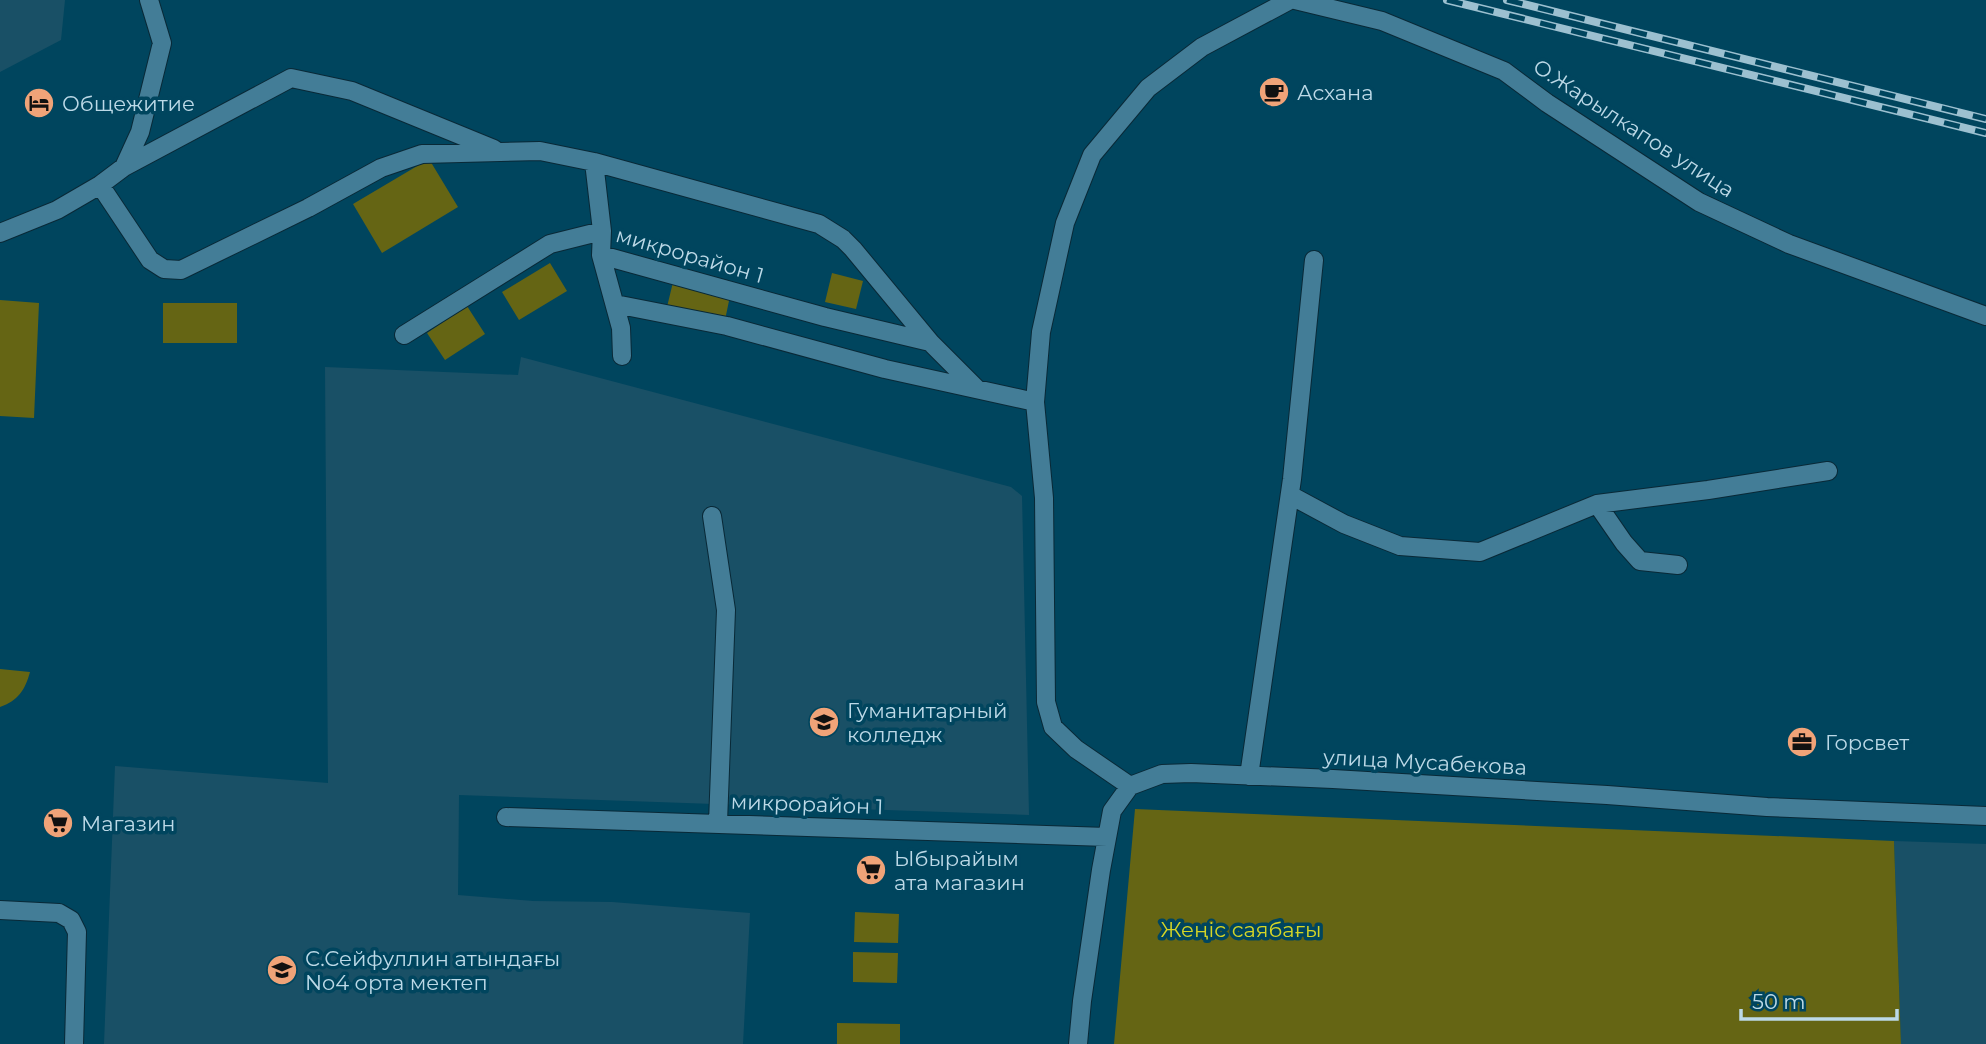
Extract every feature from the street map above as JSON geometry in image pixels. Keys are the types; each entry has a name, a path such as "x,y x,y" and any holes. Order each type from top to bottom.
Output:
{"street":[{"path":"124,167 140,132 162,43 149,0"},
{"path":"1078,1044 1082,1001 1112,811 1130,786 1076,749 1053,727 1046,702 1044,499 1035,402 1041,332 1065,223 1092,155 1148,88 1202,47 1292,0"},
{"name":"О.Жарылкапов улица","path":"1292,0 1382,21 1504,71 1547,103 1699,202 1789,244 1986,316"},
{"path":"0,233 57,211 124,167 292,78 352,91 500,152"},
{"path":"100,185 149,260 164,268 181,270 308,208 381,168 422,154 540,151 594,162 819,224 843,239 853,249 930,342 977,389"},
{"name":"микрорайон 1","path":"594,162 602,231 601,255 812,314 930,342"},
{"path":"404,335 550,244 602,231"},
{"path":"601,255 621,328 622,356"},
{"path":"1249,776 1290,495 1314,260"},
{"path":"615,303 727,326 885,369 1035,402"},
{"path":"1290,495 1344,524 1400,546 1480,552 1597,504 1828,471"},
{"path":"1597,504 1640,561 1678,565"},
{"path":"712,516 726,610 719,823"},
{"name":"улица Мусабекова","path":"1130,786 1162,774 1249,776 1607,795 1767,807 1986,816"},
{"name":"микрорайон 1","path":"506,817 1107,837"},
{"path":"0,910 59,913 71,920 77,932 74,1044"}],"shaded area":[{"path":"0,0 65,0 61,40 0,72"},
{"path":"521,357 1011,487 1022,496 1029,815 459,795 458,895 533,901 612,902 750,913 743,1044 104,1044 115,766 328,783 325,367 518,375"},
{"path":"1894,841 1986,844 1986,1044 1901,1044"}],"green space":[{"path":"429,159 458,207 382,253 353,204"},
{"path":"550,263 567,291 519,320 502,292"},
{"path":"832,273 863,281 856,309 825,302"},
{"path":"673,282 730,296 725,320 667,307"},
{"path":"0,300 39,303 34,418 0,416"},
{"path":"163,303 237,303 237,343 163,343"},
{"path":"467,306 485,334 445,360 427,333"},
{"path":"0,669 30,672 20,694 12,702 0,707"},
{"name":"Жеңіс саябағы","path":"1135,809 1894,841 1901,1044 1114,1044"},
{"path":"855,912 899,914 898,943 854,942"},
{"path":"853,952 898,953 897,983 853,982"},
{"path":"837,1023 900,1024 900,1044 837,1044"}],"railway":[{"path":"1447,0 1986,133"},
{"path":"1507,0 1986,119"}],"place":[{"name":"Асхана","path":"1274,92"},
{"name":"Общежитие","path":"39,103"},
{"name":"Гуманитарный колледж","path":"824,722"},
{"name":"Горсвет","path":"1802,742"},
{"name":"Магазин","path":"58,823"},
{"name":"Ыбырайым ата магазин","path":"871,870"},
{"name":"С.Сейфуллин атындағы No4 орта мектеп","path":"282,970"}]}
